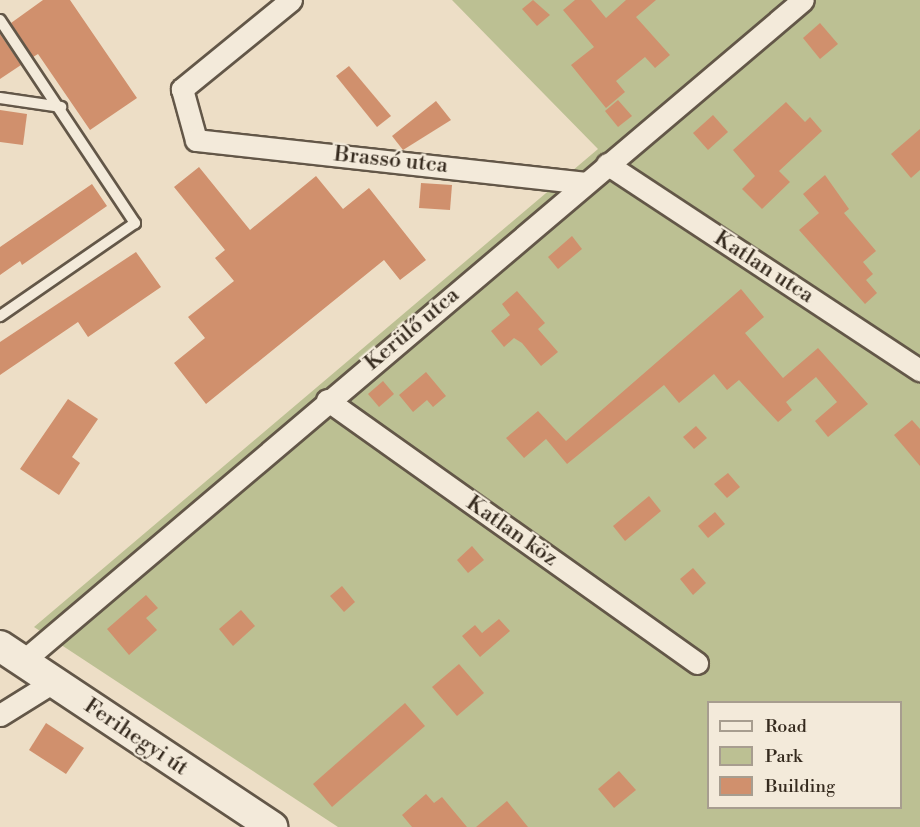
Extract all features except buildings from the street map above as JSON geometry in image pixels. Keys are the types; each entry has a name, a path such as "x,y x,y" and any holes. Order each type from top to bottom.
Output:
{"main road":[{"name":"Ferihegyi út","path":"11,653 272,827"}],"street":[{"name":"Brassó utca","path":"291,0 182,89 196,140 585,183"},
{"name":"Kerülő utca","path":"11,653 327,400 802,0"},
{"name":"Katlan utca","path":"607,164 920,370"},
{"name":"Katlan köz","path":"327,400 697,663"},
{"path":"0,715 53,682"}],"lane":[{"path":"0,20 61,107 135,223 0,316"},
{"path":"0,98 61,107"}],"green space":[{"path":"452,0 920,0 920,827 338,827 34,627 598,149"}]}
